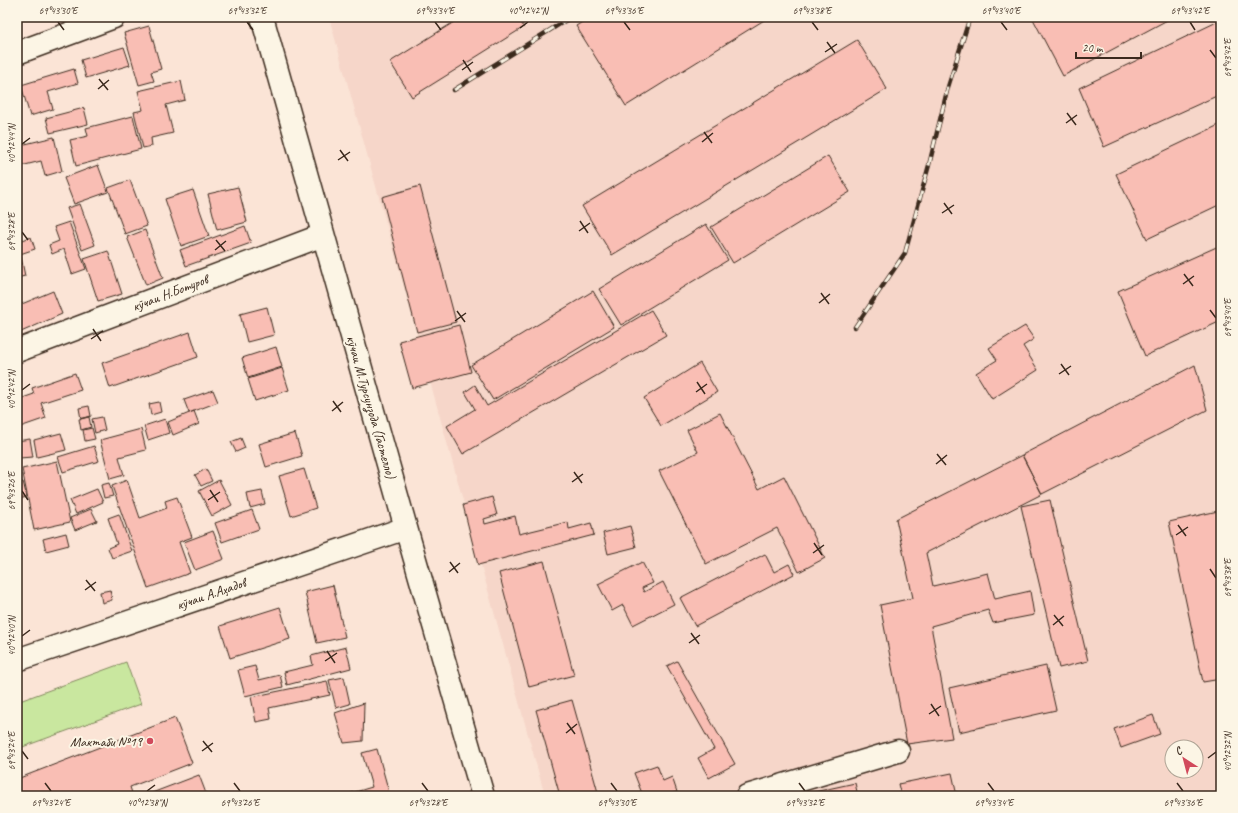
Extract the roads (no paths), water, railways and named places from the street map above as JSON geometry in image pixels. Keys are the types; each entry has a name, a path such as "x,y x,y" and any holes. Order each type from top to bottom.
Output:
{"street":[{"path":"17,53 114,17"},
{"name":"кӯчаи М.Турсунзода (Гастелло)","path":"262,17 483,796"},
{"name":"кӯчаи Н.Ботуров","path":"17,351 323,235"},
{"name":"кӯчаи А.Аҳадов","path":"17,660 406,528"},
{"path":"747,796 898,751"}],"railway":[{"path":"454,90 571,17"},
{"path":"855,327 905,253 948,87 970,17"}],"place":[{"name":"Мактаби №19","path":"150,741"}]}
